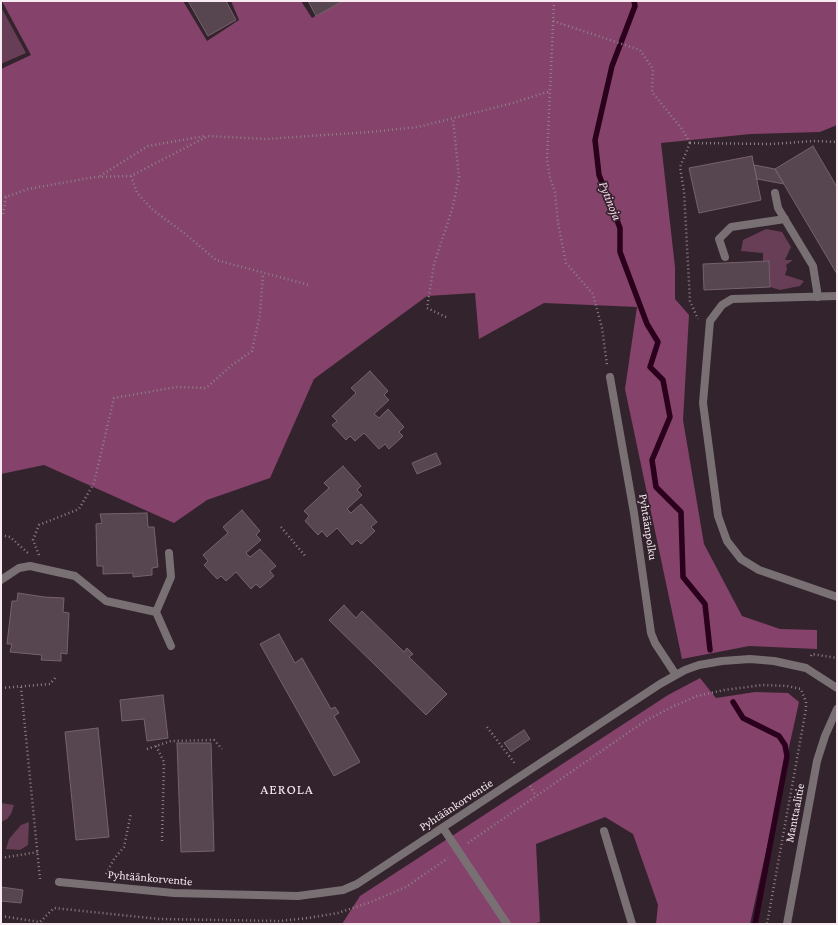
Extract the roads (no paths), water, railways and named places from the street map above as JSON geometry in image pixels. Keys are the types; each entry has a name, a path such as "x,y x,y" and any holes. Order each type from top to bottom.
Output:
{"street":[{"path":"775,193 778,208 813,266 818,296"},
{"path":"725,257 719,239 731,227 785,219"},
{"path":"837,296 732,300 722,305 710,321 703,403 718,516 727,541 741,559 759,570 837,597"},
{"name":"Pyhtäänpolku","path":"610,377 634,513 651,633 655,643 676,675"},
{"path":"169,553 171,577 156,612 171,646"},
{"path":"1,580 19,568 30,566 75,576 106,601 156,612"},
{"name":"Pyhtäänkorventie","path":"59,882 174,893 298,896 325,894 344,890 357,884 676,675 699,665 722,661 750,659 774,661 806,668 837,688"},
{"name":"Manttaalitie","path":"787,924 817,761 825,736 837,709"},
{"path":"443,828 507,924"},
{"path":"604,831 632,924"}],"waterway":[{"name":"Pytinoja","path":"634,1 635,6 612,66 595,140 599,175 620,228 620,252 647,324 658,342 650,367 663,380 670,417 652,460 656,487 681,512 683,577 705,604 710,650"},
{"path":"733,702 743,718 779,736 785,745 787,756 755,924"}],"district":[{"name":"AEROLA","path":"287,790"}]}
